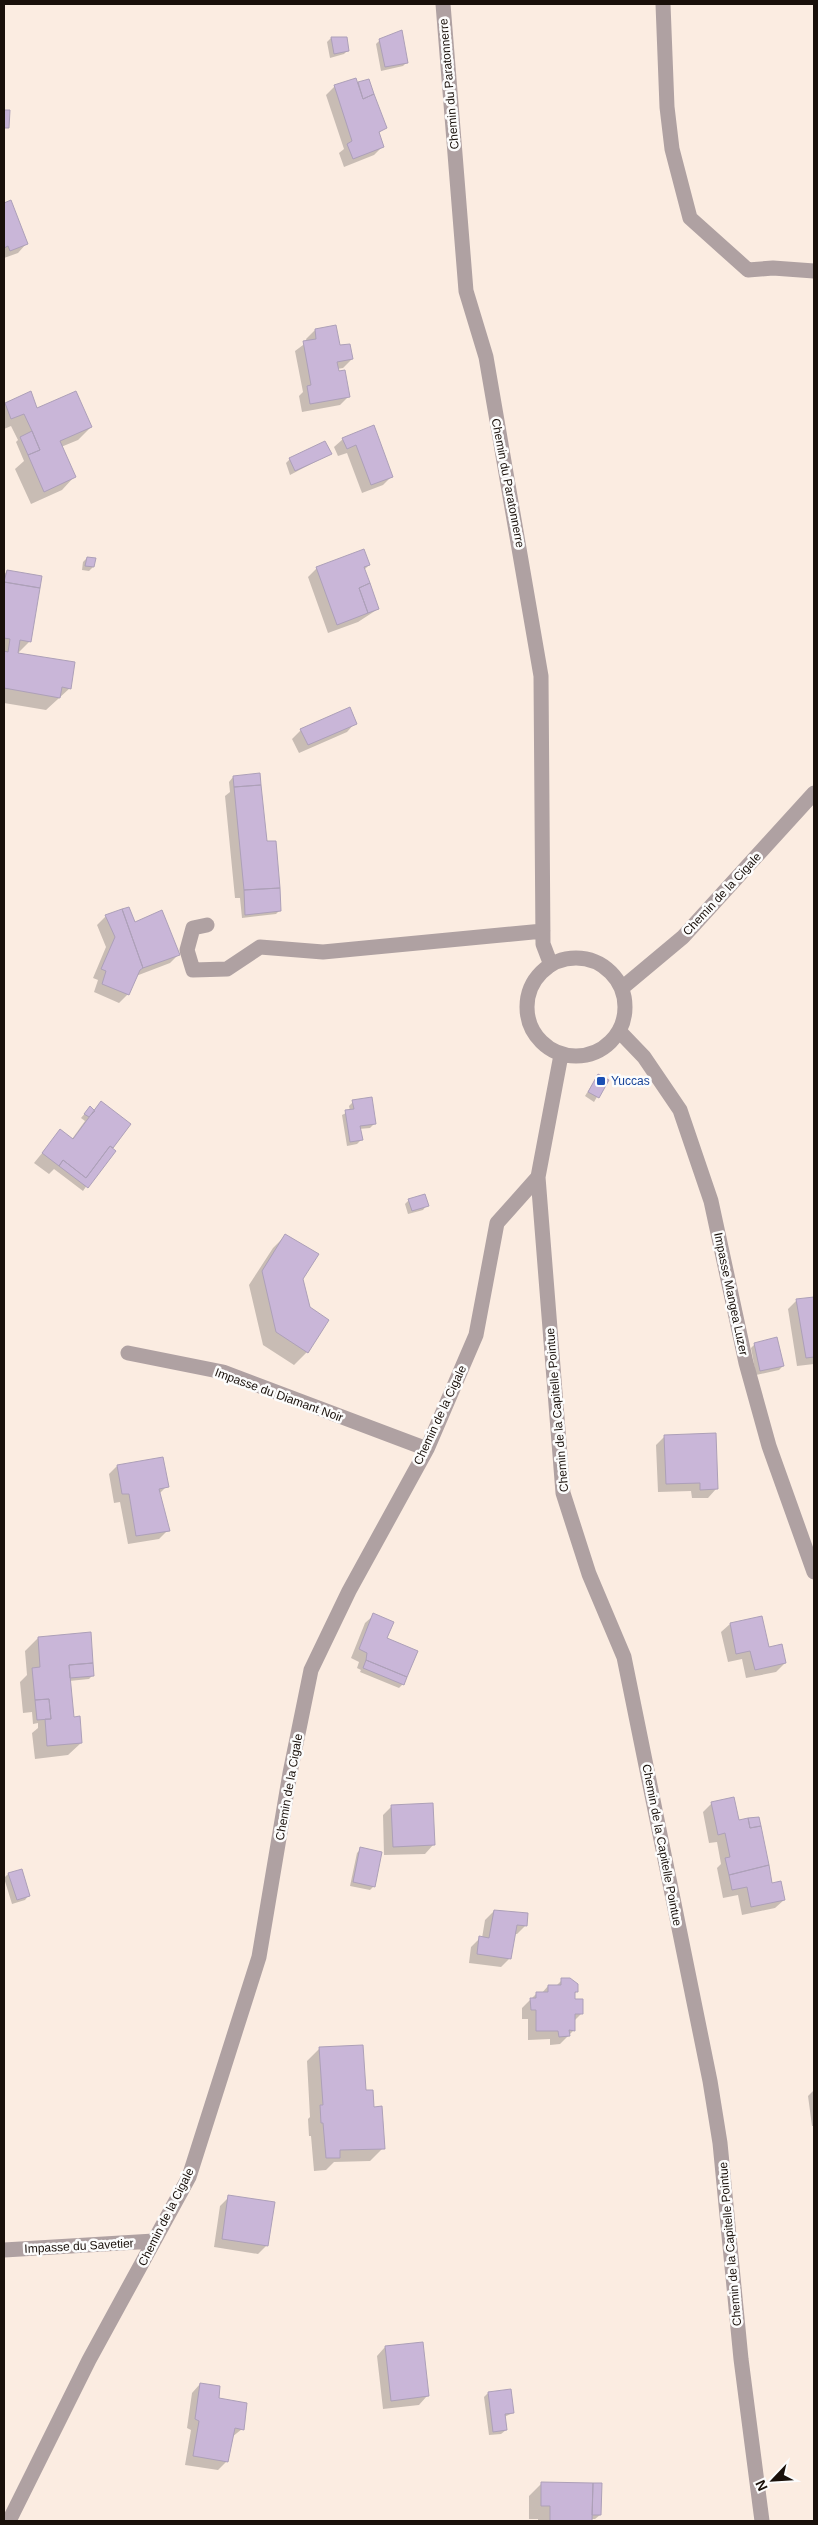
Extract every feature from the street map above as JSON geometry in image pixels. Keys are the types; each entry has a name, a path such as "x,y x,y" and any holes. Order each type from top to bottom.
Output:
{"street":[{"name":"Chemin du Paratonnerre","path":"443,4 466,292 486,357 541,676 543,944 551,965"},
{"path":"664,4 667,107 672,149 690,218 748,270 773,268 814,271"},
{"name":"Chemin de la Cigale","path":"622,988 683,937 814,793"},
{"path":"207,925 193,928 187,950 193,970 227,968 260,947 322,952 543,931"},
{"path":"567,958 584,958 599,963 612,973 622,988 626,1010 620,1032 604,1048 583,1056 561,1055 541,1043 529,1024 527,1001 535,980 551,965 567,958"},
{"name":"Impasse Mangea Luzer","path":"620,1032 644,1057 680,1110 711,1201 746,1363 773,1460 814,1572"},
{"path":"538,1177 561,1055"},
{"name":"Chemin de la Cigale","path":"8,2521 89,2360 189,2177 259,1957 290,1773 311,1670 349,1591 427,1449 476,1335 498,1223 538,1177"},
{"name":"Chemin de la Capitelle Pointue","path":"538,1177 563,1493 589,1574 624,1657 710,2082 720,2143 740,2360 762,2521"},
{"name":"Impasse du Diamant Noir","path":"128,1353 223,1372 427,1449"},
{"name":"Impasse du Savetier","path":"4,2250 154,2241"}],"building":[{"path":"402,30 408,63 385,67 379,39"},
{"path":"331,37 347,37 349,51 334,54"},
{"path":"356,78 363,99 374,94 387,128 379,132 384,147 353,159 347,144 352,141 334,85"},
{"path":"369,79 374,94 363,99 358,82"},
{"path":"4,110 10,110 9,128 4,128"},
{"path":"11,200 28,244 10,251 8,246 4,248 4,203"},
{"path":"336,325 340,345 350,344 353,359 337,362 339,371 345,370 350,397 310,404 307,386 311,385 303,341 316,339 315,329"},
{"path":"31,391 37,408 76,391 92,427 60,441 76,477 44,492 28,455 40,450 32,431 24,414 11,419 5,403"},
{"path":"374,425 393,477 371,485 356,445 347,449 342,438"},
{"path":"32,431 40,450 28,455 20,437"},
{"path":"325,441 332,454 295,471 289,458"},
{"path":"364,549 370,565 364,567 370,583 359,588 368,613 337,625 316,567"},
{"path":"87,557 96,558 94,567 85,566"},
{"path":"7,570 42,576 40,588 4,582"},
{"path":"4,582 40,588 31,642 20,640 18,653 75,662 71,689 62,687 60,698 4,688 4,651 8,652 10,639 4,638"},
{"path":"370,583 379,609 368,613 359,588"},
{"path":"350,707 357,724 308,745 300,729"},
{"path":"260,773 261,785 234,787 233,776"},
{"path":"261,785 267,841 276,841 280,888 244,890 234,787"},
{"path":"280,888 281,911 245,915 244,890"},
{"path":"129,907 135,922 162,910 180,955 143,968 122,909"},
{"path":"122,909 143,968 140,970 129,995 102,984 106,971 101,969 115,937 105,915"},
{"path":"598,1074 609,1080 599,1098 588,1092"},
{"path":"372,1097 376,1124 360,1126 363,1140 350,1142 345,1110 354,1109 352,1100"},
{"path":"101,1101 131,1124 113,1148 110,1146 86,1178 63,1160 59,1166 42,1153 60,1129 73,1139"},
{"path":"90,1106 95,1111 89,1117 84,1114"},
{"path":"110,1146 116,1151 88,1188 59,1166 63,1160 86,1178"},
{"path":"425,1194 429,1206 412,1211 408,1199"},
{"path":"285,1234 319,1254 303,1279 310,1307 329,1320 308,1353 276,1332 262,1271"},
{"path":"814,1297 814,1357 806,1358 796,1299"},
{"path":"777,1337 784,1366 760,1371 754,1343"},
{"path":"716,1433 718,1489 700,1490 700,1483 666,1484 664,1435"},
{"path":"163,1457 169,1487 159,1489 170,1531 136,1536 129,1494 122,1494 117,1465"},
{"path":"373,1613 394,1622 387,1638 418,1651 407,1677 366,1660 367,1653 359,1649"},
{"path":"762,1616 769,1647 782,1644 786,1663 755,1670 750,1651 736,1654 730,1623"},
{"path":"91,1632 93,1663 69,1665 74,1717 80,1716 82,1743 47,1746 45,1719 51,1719 49,1699 35,1700 32,1668 40,1667 38,1637"},
{"path":"366,1660 407,1677 404,1685 363,1668"},
{"path":"93,1663 94,1676 70,1678 69,1665"},
{"path":"49,1699 51,1719 37,1720 35,1700"},
{"path":"734,1797 739,1820 748,1818 750,1828 761,1826 769,1865 729,1875 725,1858 730,1857 725,1833 718,1835 711,1802"},
{"path":"433,1803 435,1845 393,1847 391,1805"},
{"path":"759,1817 761,1826 750,1828 748,1818"},
{"path":"360,1847 382,1852 375,1887 353,1882"},
{"path":"769,1865 772,1883 781,1881 785,1900 751,1907 747,1887 732,1890 729,1875"},
{"path":"22,1869 30,1896 17,1900 8,1873"},
{"path":"494,1910 528,1913 527,1926 517,1925 511,1959 477,1954 479,1936 489,1938"},
{"path":"561,1978 570,1978 578,1984 578,1992 575,1992 575,1999 583,1999 583,2014 575,2014 575,2031 569,2030 570,2036 559,2037 558,2031 536,2031 536,2010 531,2010 530,1998 536,1998 536,1992 548,1992 548,1985 561,1985"},
{"path":"363,2045 366,2090 373,2090 374,2107 382,2106 385,2149 340,2150 340,2158 326,2158 323,2123 321,2123 320,2105 323,2105 319,2047"},
{"path":"228,2195 275,2202 268,2246 222,2239"},
{"path":"423,2342 429,2396 391,2401 385,2346"},
{"path":"200,2383 220,2386 219,2398 247,2403 244,2430 235,2428 228,2462 193,2456 199,2421 195,2419"},
{"path":"511,2389 514,2413 505,2414 507,2430 493,2432 488,2392"},
{"path":"541,2482 593,2483 592,2521 550,2521 550,2506 541,2506"},
{"path":"593,2483 602,2483 601,2515 592,2515"}],"place":[{"name":"Yuccas","path":"601,1081"}]}
